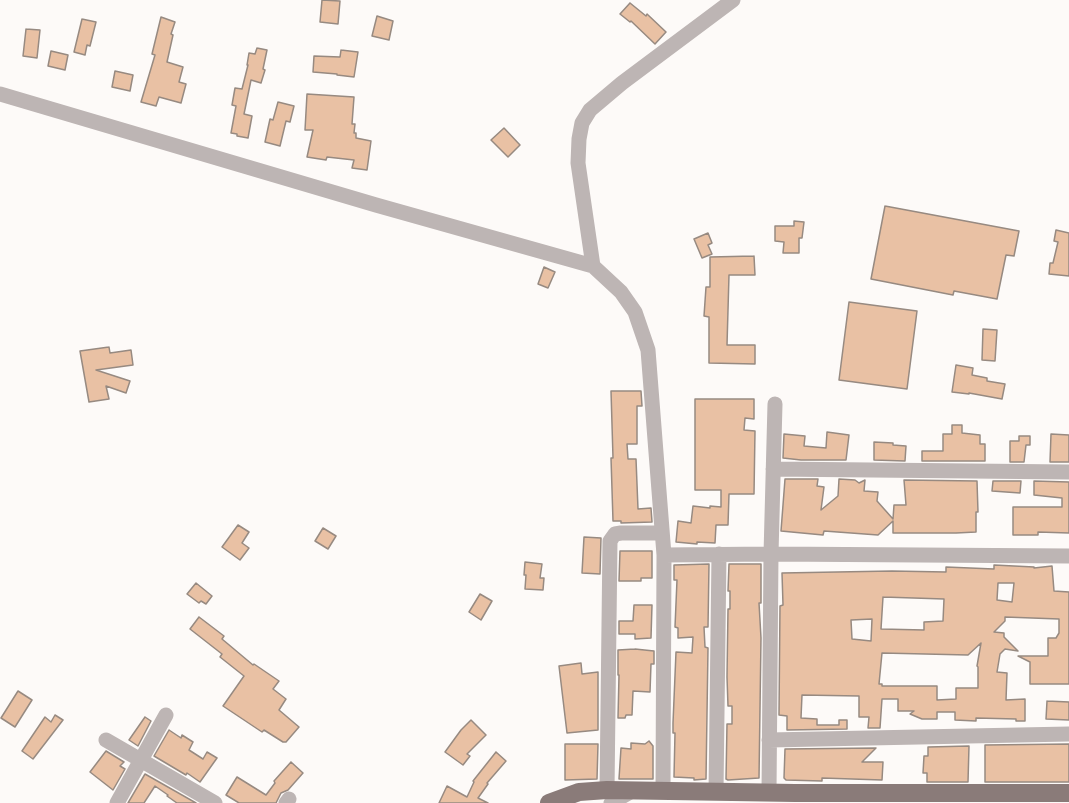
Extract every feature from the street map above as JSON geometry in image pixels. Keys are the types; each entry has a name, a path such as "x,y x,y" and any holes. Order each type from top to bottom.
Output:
{"main road":[{"path":"555,802 579,792 609,797 631,797 663,791 785,797 945,798 1069,793"}],"street":[{"path":"593,267 578,162 582,123 590,110 622,83 733,0"},
{"path":"0,94 593,267 621,292 635,312 648,350 664,555 663,791"},
{"path":"775,404 769,740 785,797"},
{"path":"773,469 1069,472"},
{"path":"609,797 610,541 615,534 621,532 662,533"},
{"path":"716,792 719,554"},
{"path":"664,555 1069,556"},
{"path":"117,803 166,715"},
{"path":"769,740 1069,734"},
{"path":"106,740 206,801"}],"building":[{"path":"322,0 340,1 338,24 320,22"},
{"path":"630,3 646,16 647,14 666,32 655,44 631,21 620,14"},
{"path":"377,16 393,21 389,40 372,36"},
{"path":"161,17 175,22 167,62 183,67 179,82 186,84 181,103 159,97 156,106 141,102 155,55 152,54"},
{"path":"82,19 96,22 90,46 87,45 85,55 74,52"},
{"path":"26,29 40,30 37,58 23,56"},
{"path":"257,48 267,50 263,69 265,70 261,83 251,80 244,114 252,116 248,138 231,133 236,106 232,105 235,88 242,89 249,53 255,54"},
{"path":"341,50 358,52 354,77 313,72 314,56 340,57"},
{"path":"51,51 68,55 65,70 48,66"},
{"path":"115,71 133,75 130,91 112,87"},
{"path":"307,94 354,97 352,124 355,124 354,133 356,133 356,138 371,141 367,170 352,168 354,160 307,157 313,130 305,130"},
{"path":"278,102 294,106 290,122 286,121 280,146 265,142 270,119 273,120"},
{"path":"504,128 520,145 508,157 491,140"},
{"path":"885,206 1019,231 1014,256 1006,255 997,299 954,291 953,295 871,279"},
{"path":"794,221 804,222 802,238 799,238 799,253 783,253 784,242 775,241 775,226 794,226"},
{"path":"1056,230 1069,233 1069,276 1049,274 1050,263 1053,263 1058,242 1054,241"},
{"path":"708,233 712,243 708,245 712,254 702,258 694,239"},
{"path":"754,256 755,275 729,275 727,345 755,345 755,364 709,363 709,317 704,316 706,287 710,287 710,257"},
{"path":"544,267 555,272 548,288 538,284"},
{"path":"849,302 917,311 907,389 839,380"},
{"path":"983,329 997,330 995,361 982,360"},
{"path":"109,347 110,353 131,350 133,365 96,370 130,381 126,393 106,386 109,399 89,402 80,351"},
{"path":"956,365 973,368 972,375 987,378 987,381 1005,384 1002,399 952,392"},
{"path":"611,391 641,391 642,406 637,406 637,444 627,444 628,459 636,459 638,509 651,508 652,522 613,521"},
{"path":"695,399 754,399 754,419 745,418 744,430 755,431 754,494 729,494 728,525 716,525 715,543 676,542 678,521 691,523 693,506 721,507 721,490 695,490"},
{"path":"952,425 962,425 962,433 980,435 980,444 985,444 985,461 922,461 922,451 943,451 943,434 952,434"},
{"path":"827,432 849,435 846,460 783,458 784,434 805,436 804,446 826,448"},
{"path":"1051,434 1069,435 1069,462 1050,462"},
{"path":"1019,436 1030,436 1030,445 1026,445 1024,462 1010,462 1010,441 1019,441"},
{"path":"874,442 906,446 905,461 874,460"},
{"path":"785,479 818,479 817,486 824,487 821,510 838,496 839,479 855,480 859,483 865,480 864,491 878,492 877,501 893,519 894,505 906,505 904,480 977,481 976,532 893,533 893,521 878,535 824,531 823,535 781,531"},
{"path":"993,481 1021,481 1020,493 992,491"},
{"path":"1034,481 1069,482 1069,533 1038,532 1038,535 1013,535 1013,507 1062,507 1062,498 1034,495"},
{"path":"238,525 249,532 242,543 249,548 240,560 222,547"},
{"path":"323,528 336,536 328,549 315,541"},
{"path":"584,537 601,538 600,574 582,573"},
{"path":"620,551 652,551 652,578 641,578 641,581 619,581"},
{"path":"525,562 542,564 540,578 544,578 543,590 525,589"},
{"path":"709,564 708,627 704,627 705,647 708,648 706,779 694,780 694,778 674,777 675,733 673,733 673,723 676,652 692,653 693,637 678,638 678,628 675,627 677,580 674,580 674,565"},
{"path":"729,564 761,564 759,778 726,779 727,724 732,724 732,706 728,706 727,677"},
{"path":"994,565 1034,568 1052,566 1054,591 1069,592 1069,684 1030,684 1030,662 1018,656 1048,656 1048,638 1056,638 1059,633 1059,619 1005,617 1005,621 994,632 1004,633 1004,637 1018,651 1005,649 1000,654 997,672 1007,673 1006,700 1025,699 1025,721 976,718 976,721 955,720 955,712 937,712 937,719 922,719 910,714 914,711 898,711 898,699 882,699 880,728 868,728 869,717 859,717 859,696 802,695 801,718 817,719 817,725 839,725 839,720 847,720 847,729 787,730 787,716 779,715 782,573 946,572 946,567 994,569","holes":["998,583 1014,583 1012,602 997,600","883,597 944,599 943,621 924,622 924,630 881,629","872,619 871,641 852,639 851,620","981,643 977,666 978,688 956,688 956,699 937,700 937,686 882,686 879,684 882,653 968,655"]},
{"path":"196,583 212,596 206,604 201,601 199,603 187,594"},
{"path":"480,594 492,601 481,620 469,612"},
{"path":"634,605 652,605 651,638 635,639 635,634 619,634 619,621 633,621"},
{"path":"199,617 224,636 222,639 253,665 279,681 273,689 286,699 279,710 299,727 286,742 264,730 262,732 223,706 244,676 220,657 222,654 190,629"},
{"path":"618,650 654,651 650,692 633,691 632,715 618,718"},
{"path":"581,663 582,674 598,672 598,730 567,733 559,666"},
{"path":"18,691 32,700 15,727 1,718"},
{"path":"1047,701 1069,702 1069,720 1046,719"},
{"path":"55,715 63,720 33,759 22,751 45,717 51,722"},
{"path":"145,717 151,721 138,746 129,740"},
{"path":"471,720 486,735 467,754 470,756 463,765 445,752"},
{"path":"169,730 193,742 189,750 203,759 207,752 217,758 200,782 154,756"},
{"path":"649,741 653,746 653,779 619,779 621,748 631,749 631,743 645,744"},
{"path":"565,744 598,744 597,779 565,780"},
{"path":"1069,744 1069,782 985,782 985,745"},
{"path":"969,746 968,782 927,782 927,773 923,773 924,756 928,756 928,747"},
{"path":"876,748 862,762 883,762 882,780 822,778 822,781 786,780 784,778 785,749"},
{"path":"106,751 124,762 120,766 125,769 113,790 90,772"},
{"path":"496,752 506,761 487,783 478,798 488,803 439,803 447,786 467,797 473,781"},
{"path":"291,762 303,773 288,790 281,793 276,803 239,803 226,795 237,777 266,795 275,783 274,781"},
{"path":"145,774 196,803 177,803 155,786 144,803 128,803"}]}
